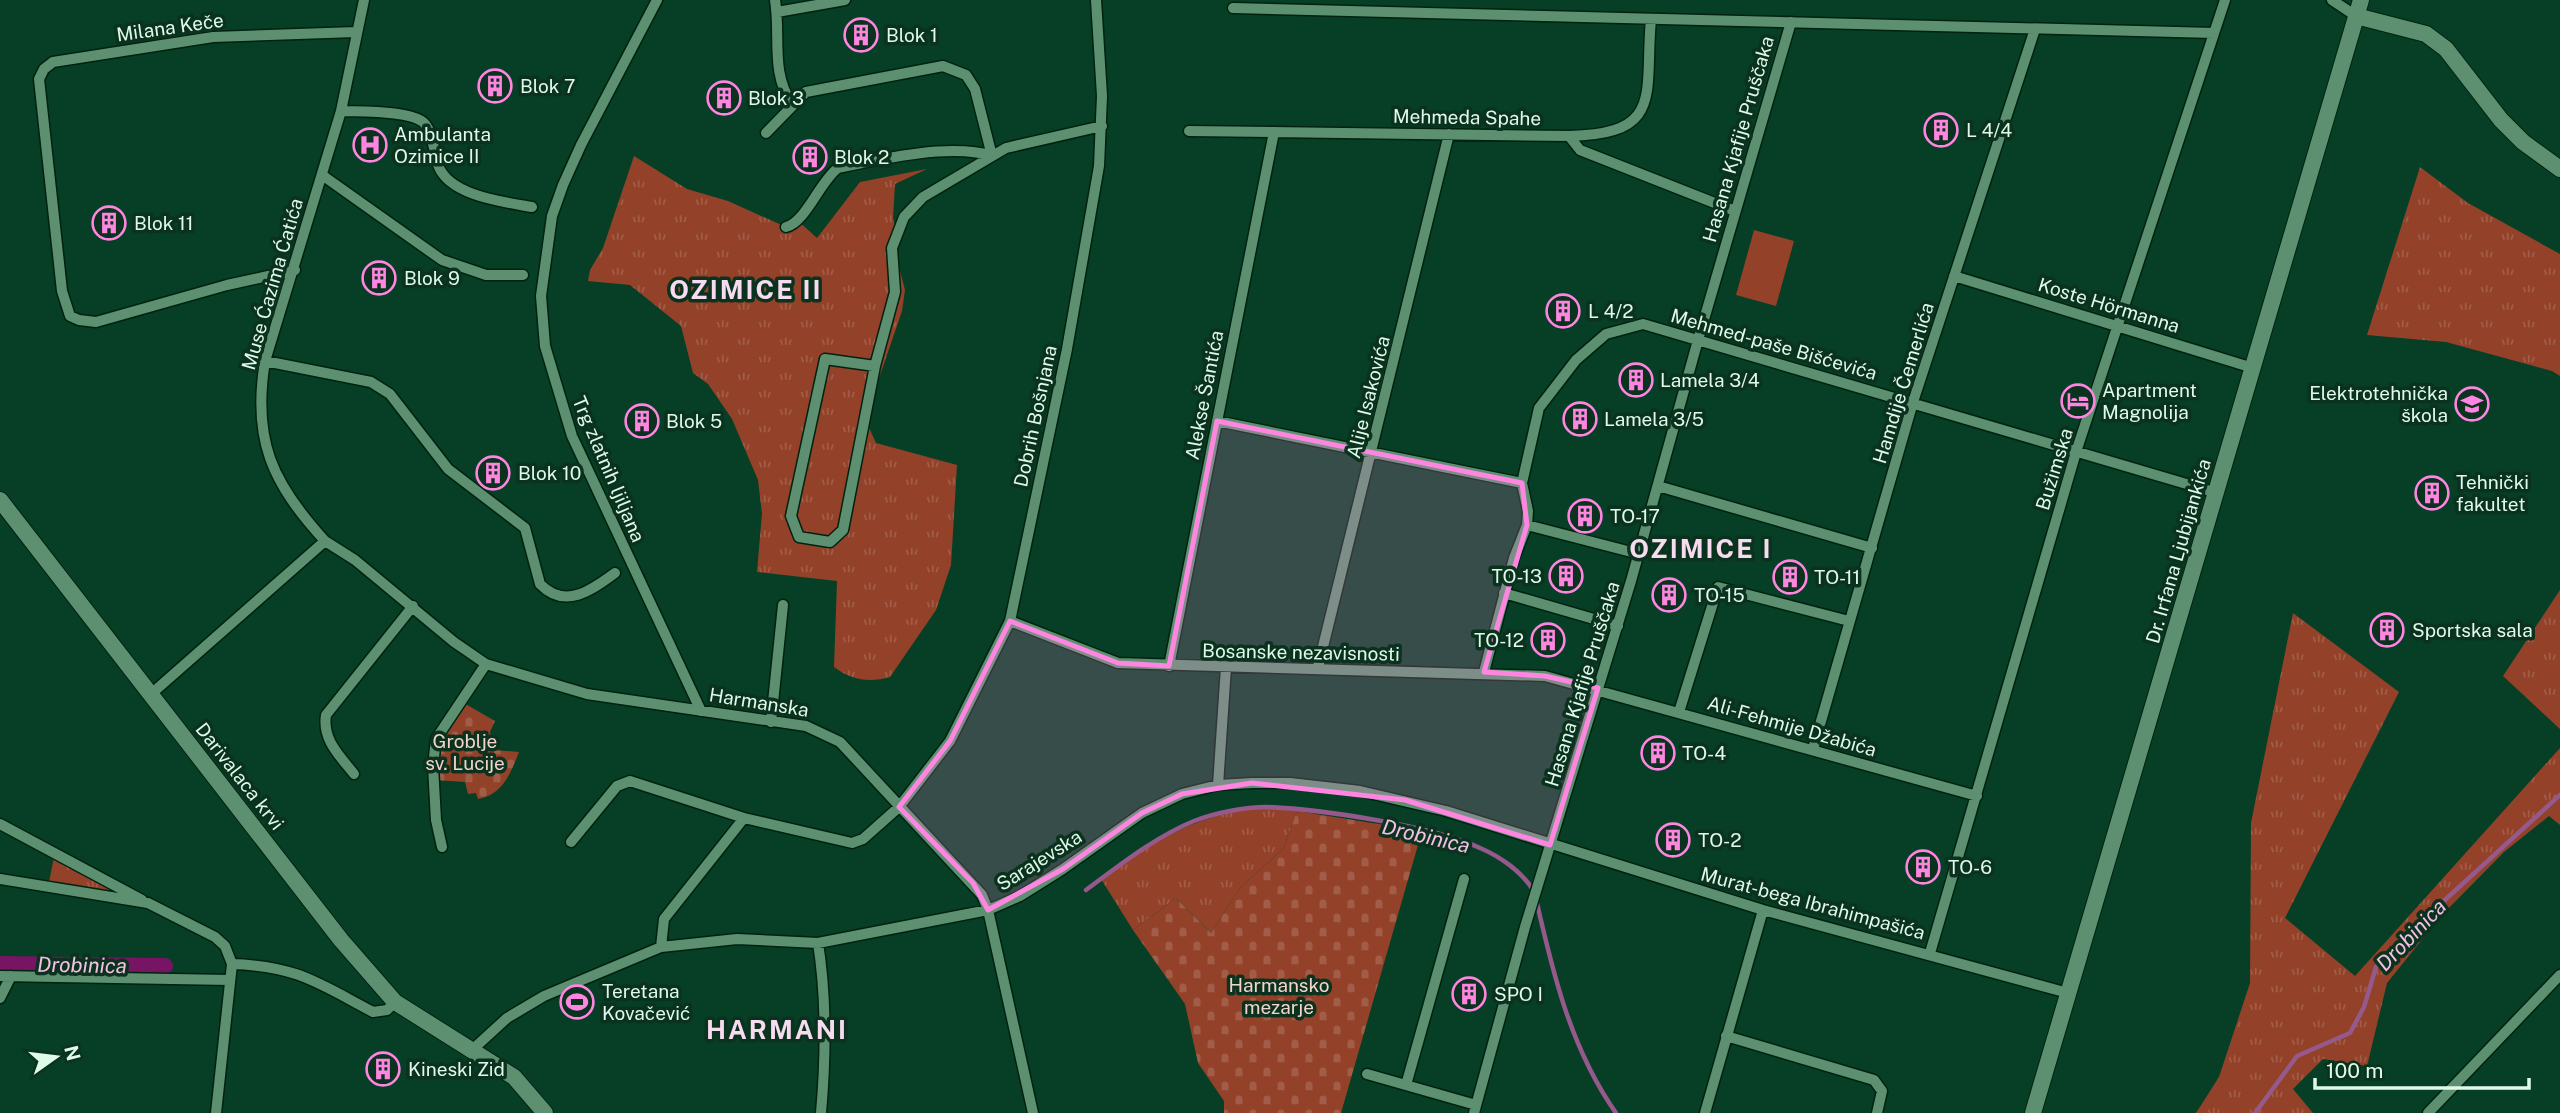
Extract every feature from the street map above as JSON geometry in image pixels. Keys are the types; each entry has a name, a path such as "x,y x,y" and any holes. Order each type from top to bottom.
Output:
{"main road":[{"path":"2358,8 2426,34 2446,49 2501,120 2522,142 2560,169"},
{"name":"Dr. Irfana Ljubijankića","path":"2033,1113 2358,8"},
{"name":"Darivalaca krvi","path":"0,500 341,940 395,1002 514,1077 545,1113"}],"street":[{"name":"Muse Ćazima Ćatića","path":"325,541 286,492 269,458 261,428 259,398 265,361 295,270 341,111 364,0"},
{"name":"Trg zlatnih ljiljana","path":"657,0 580,145 563,185 552,216 541,296 545,346 572,436 701,711"},
{"path":"775,0 778,72 783,90 792,104"},
{"path":"777,12 845,0"},
{"name":"Dobrih Bošnjana","path":"744,818 852,843 863,839 899,807 950,741 1010,621 1069,336 1100,166 1096,0"},
{"name":"Bužimska","path":"1930,953 2077,452 2225,0"},
{"path":"2332,0 2358,8"},
{"path":"1233,8 2214,33"},
{"name":"Mehmeda Spahe","path":"1189,131 1569,136 1608,133 1635,122 1644,107 1651,19"},
{"name":"Hasana Kjafije Pruščaka","path":"1475,1109 1525,927 1618,626 1791,22"},
{"name":"Hamdije Čemerlića","path":"1812,749 1913,402 2035,29"},
{"name":"Milana Keče","path":"295,270 227,285 96,322 70,316 62,291 39,79 44,69 53,62 156,45 239,35 356,32"},
{"path":"766,133 806,92 943,66 966,75 975,89 992,156"},
{"path":"341,111 384,112 421,121 428,130 446,178 477,196 532,207"},
{"path":"875,366 825,359 791,516 799,537 830,542 843,530 875,366 895,292 891,248 904,217 923,197 1006,148 1101,126"},
{"name":"Alekse Šantića","path":"1169,666 1274,132"},
{"name":"Alije Isakovića","path":"1318,667 1449,134"},
{"path":"1569,136 1580,150 1735,211"},
{"path":"786,227 797,220 830,174 838,168 952,152 977,151 992,156"},
{"path":"323,175 442,260 486,275 523,275"},
{"name":"Koste Hörmanna","path":"1955,276 2253,368"},
{"name":"Mehmed-paše Bišćevića","path":"1522,483 1539,408 1576,360 1606,334 1625,326 1643,324 2217,493"},
{"path":"265,361 371,382 390,394 448,469 525,528 541,584 547,590 565,597 577,596 587,593 615,573"},
{"path":"1217,421 1522,483 1528,511 1527,525 1504,593 1484,672"},
{"path":"1658,486 1872,548"},
{"path":"1527,525 1639,554"},
{"name":"Harmanska","path":"325,541 486,664 532,680 587,694 815,728 840,742 973,883 988,910 1033,1113"},
{"path":"150,695 325,541"},
{"path":"1678,712 1718,587 1849,621"},
{"path":"1504,593 1618,626"},
{"path":"771,722 783,605"},
{"path":"354,774 330,743 325,728 326,715 413,606"},
{"name":"Bosanske nezavisnosti","path":"1010,621 1118,663 1484,672 1545,676 1598,688"},
{"path":"442,847 436,820 433,766 436,739 486,664"},
{"path":"1219,785 1226,667"},
{"name":"Ali-Fehmije Džabića","path":"1598,688 1976,796"},
{"path":"571,842 617,786 626,781 635,781 744,818 664,919 661,947"},
{"name":"Sarajevska","path":"472,1050 507,1018 544,996 661,947 737,939 818,943 988,910 1020,896 1063,869 1142,813 1182,794 1219,785 1290,783 1360,791 1446,811 1550,845"},
{"path":"0,824 215,937 225,946 232,964 216,1113"},
{"name":"Murat-bega Ibrahimpašića","path":"1550,845 1763,910 1930,953 2068,993"},
{"path":"86,894 96,884 91,871"},
{"path":"0,879 148,903"},
{"path":"1406,1085 1464,879"},
{"path":"1704,1113 1763,910"},
{"path":"818,943 825,1005 825,1065 821,1113"},
{"path":"232,964 264,965 299,973 373,1012 387,1010 395,1002"},
{"path":"2428,1113 2560,975"},
{"path":"0,998 5,976 230,980"},
{"path":"1726,1036 1874,1080 1882,1091 1877,1113"},
{"path":"1367,1074 1475,1109"}],"highlighted area":[{"path":"1217,421 1522,483 1527,525 1484,672 1545,676 1598,688 1550,845 1405,800 1252,783 1182,794 1142,813 1063,869 988,910 973,883 899,807 950,741 1010,621 1118,663 1169,666"}],"green space":[{"path":"634,156 687,189 728,201 786,227 797,220 817,238 860,182 927,169 895,184 893,218 896,231 893,244 905,290 902,311 865,419 876,443 957,465 951,565 936,610 890,677 861,679 834,667 837,581 757,572 762,513 758,480 732,419 708,384 693,373 681,326 630,285 588,281 590,270 603,248"},
{"path":"2420,167 2468,203 2560,254 2560,376 2552,371 2446,342 2367,335"},
{"path":"1754,230 1794,241 1776,306 1736,295"},
{"path":"2560,590 2560,729 2503,676"},
{"path":"2293,613 2399,692 2285,918 2355,976 2560,748 2560,825 2549,816 2504,852 2441,916 2387,983 2367,1066 2323,1059 2293,1089 2313,1113 2196,1113 2219,1077 2250,983 2251,823"},
{"name":"Groblje sv. Lucije","path":"462,702 495,721 490,732 494,750 519,752 509,775 499,788 478,799 476,793 468,794 465,782 435,780 434,752"},
{"path":"1265,807 1297,811 1283,849 1240,888 1211,933 1176,898 1133,930 1101,879 1159,840 1197,822"},
{"name":"Harmansko mezarje","path":"1297,811 1422,831 1341,1113 1224,1113 1224,1101 1198,1063 1185,1004 1133,930 1176,898 1211,933 1240,888 1283,849"},
{"path":"55,852 148,903 48,887"}],"waterway":[{"name":"Drobinica","path":"2255,1113 2297,1056 2350,1033 2364,1007 2376,967 2401,949 2424,919 2560,795"},
{"name":"Drobinica","path":"1086,890 1138,852 1194,821 1220,813 1267,807 1376,820 1460,840 1503,860 1517,871 1533,890"},
{"name":"Drobinica","path":"1536,899 1549,955 1575,1037 1600,1089 1616,1113"},
{"name":"Drobinica","path":"0,964 165,966"}],"place":[{"name":"Blok 1","path":"861,35"},
{"name":"Blok 7","path":"495,86"},
{"name":"Blok 3","path":"724,98"},
{"name":"L 4/4","path":"1941,130"},
{"name":"Ambulanta Ozimice II","path":"370,145"},
{"name":"Blok 2","path":"810,157"},
{"name":"Blok 11","path":"109,223"},
{"name":"Blok 9","path":"379,278"},
{"name":"L 4/2","path":"1563,311"},
{"name":"Lamela 3/4","path":"1636,380"},
{"name":"Apartment Magnolija","path":"2078,401"},
{"name":"Elektrotehnička škola","path":"2472,404"},
{"name":"Lamela 3/5","path":"1580,419"},
{"name":"Blok 5","path":"642,421"},
{"name":"Blok 10","path":"493,473"},
{"name":"Tehnički fakultet","path":"2432,493"},
{"name":"TO-17","path":"1585,516"},
{"name":"TO-13","path":"1566,576"},
{"name":"TO-11","path":"1790,577"},
{"name":"TO-15","path":"1669,595"},
{"name":"Sportska sala","path":"2387,630"},
{"name":"TO-12","path":"1548,640"},
{"name":"TO-4","path":"1658,753"},
{"name":"TO-2","path":"1673,840"},
{"name":"TO-6","path":"1923,867"},
{"name":"SPO I","path":"1469,994"},
{"name":"Teretana Kovačević","path":"577,1002"},
{"name":"Kineski Zid","path":"383,1069"}],"district":[{"name":"OZIMICE II","path":"746,289"},
{"name":"OZIMICE I","path":"1701,548"},
{"name":"HARMANI","path":"777,1029"}]}
